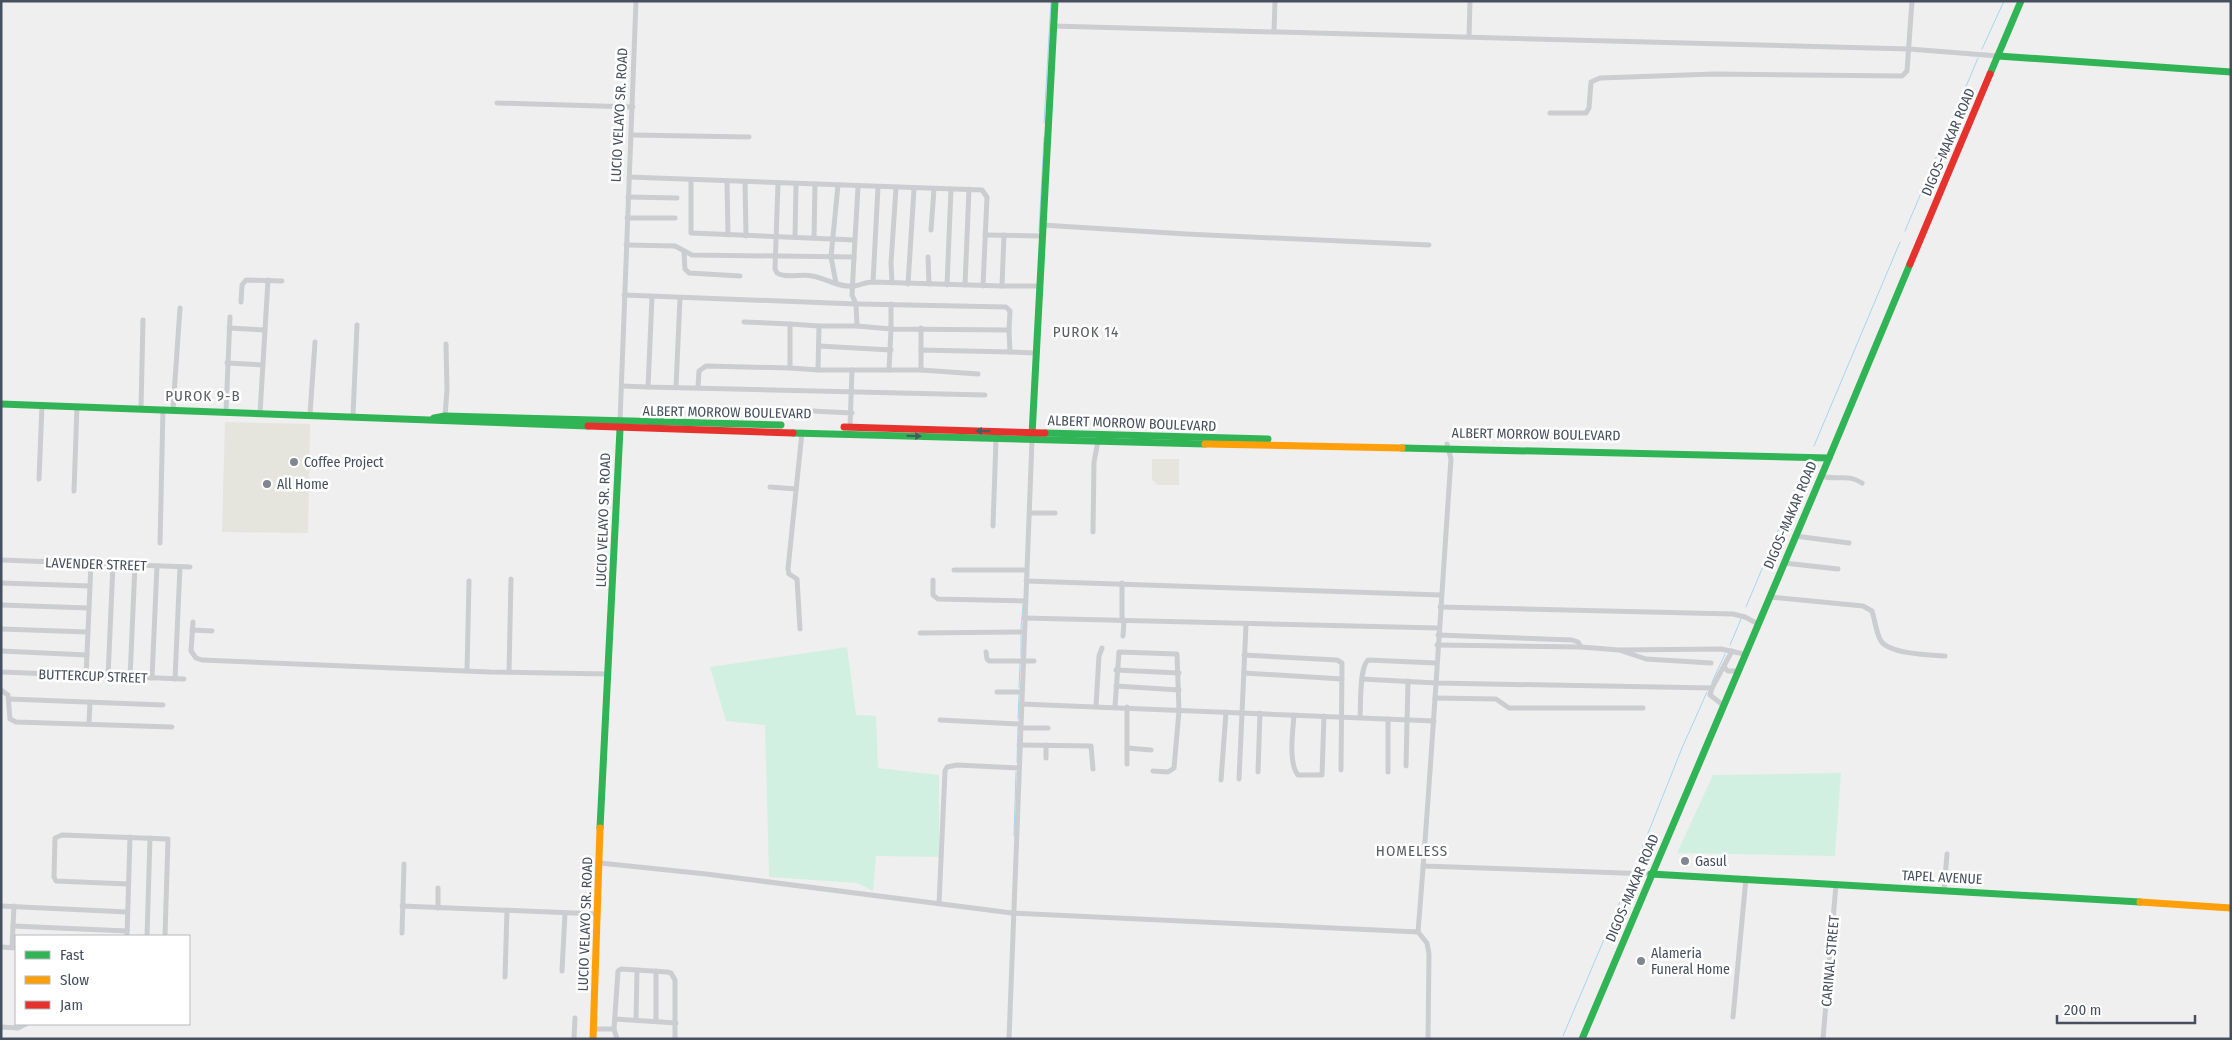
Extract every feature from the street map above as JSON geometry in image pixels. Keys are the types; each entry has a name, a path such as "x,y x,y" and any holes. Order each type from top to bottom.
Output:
{"main road":[{"path":"1032,436 1038,286 1055,1"},
{"name":"DIGOS-MAKAR ROAD","path":"1582,1039 2021,1"},
{"path":"1998,56 2231,72"},
{"name":"ALBERT MORROW BOULEVARD","path":"1,404 353,415 432,419 444,422 996,438 1032,436 1098,441 1830,455"},
{"name":"ALBERT MORROW BOULEVARD","path":"432,419 445,416 620,426 850,428 1032,436 1448,447"},
{"name":"LUCIO VELAYO SR. ROAD","path":"593,1039 620,426"},
{"name":"TAPEL AVENUE","path":"1651,874 1746,878 2231,908"}],"street":[{"name":"LUCIO VELAYO SR. ROAD","path":"620,426 636,1"},
{"path":"1274,32 1275,1"},
{"path":"1469,37 1470,1"},
{"path":"1550,114 1586,113 1589,108 1591,82 1600,78 1714,74 1902,76 1906,74 1912,1"},
{"path":"1053,26 1908,49 1998,56"},
{"path":"497,104 633,108"},
{"path":"632,135 749,137"},
{"path":"629,177 691,181 982,190 986,193 983,286"},
{"path":"691,181 690,232 855,240"},
{"path":"727,182 728,235"},
{"path":"745,182 746,236"},
{"path":"778,183 778,237 775,269 779,275 812,276 853,286 873,282 965,286 1038,286"},
{"path":"795,237 796,184"},
{"path":"814,238 815,184"},
{"path":"836,283 831,257 838,186"},
{"path":"857,326 856,304 852,298 858,187"},
{"path":"873,282 878,187"},
{"path":"892,283 891,263 896,188"},
{"path":"908,284 914,189"},
{"path":"931,230 934,189"},
{"path":"946,285 950,189"},
{"path":"965,286 969,190"},
{"path":"628,197 677,198"},
{"path":"627,218 675,218"},
{"path":"1042,225 1186,234 1429,245"},
{"path":"985,235 1041,236"},
{"path":"1002,286 1004,235"},
{"path":"626,245 674,246 684,253 692,255 854,257"},
{"path":"684,253 685,269 689,273 740,276"},
{"path":"928,257 929,284"},
{"path":"241,302 244,281 249,279 282,281"},
{"path":"260,413 268,280"},
{"path":"624,295 856,304 1006,307 1010,311 1010,352"},
{"path":"648,386 652,297"},
{"path":"676,386 680,298"},
{"path":"889,370 891,304"},
{"path":"173,409 180,308"},
{"path":"226,411 230,317"},
{"path":"141,408 142,320"},
{"path":"744,322 891,329 1009,330"},
{"path":"790,324 790,368"},
{"path":"353,415 357,325"},
{"path":"818,370 819,326"},
{"path":"229,328 265,330"},
{"path":"921,328 921,370"},
{"path":"310,414 315,342"},
{"path":"445,416 447,390 446,344"},
{"path":"819,346 891,350"},
{"path":"921,350 1036,353"},
{"path":"227,363 262,366"},
{"path":"698,387 699,371 706,366 818,370 921,370 978,374"},
{"path":"850,428 853,391 852,370"},
{"path":"622,386 985,395"},
{"path":"39,479 42,405"},
{"path":"74,491 77,406"},
{"path":"160,544 163,409"},
{"path":"792,410 852,414"},
{"path":"800,629 797,579 789,574 788,569 802,432"},
{"path":"1009,1039 1012,913 1032,436"},
{"path":"993,526 996,438"},
{"path":"1093,532 1094,462 1098,441"},
{"path":"1428,1039 1429,954 1427,943 1418,932 1451,459 1448,447"},
{"path":"1821,476 1834,479 1850,476 1862,483"},
{"path":"770,487 796,489"},
{"path":"1030,513 1055,513"},
{"path":"1795,536 1849,543"},
{"name":"LAVENDER STREET","path":"1,560 190,567"},
{"path":"86,676 91,563"},
{"path":"1783,563 1838,569"},
{"path":"108,677 113,564"},
{"path":"130,678 135,565"},
{"path":"152,678 157,566"},
{"path":"175,679 180,567"},
{"path":"954,570 1026,570"},
{"path":"509,672 511,579"},
{"path":"933,580 933,594 938,599 1024,601"},
{"path":"467,670 469,581"},
{"path":"1026,581 1441,595"},
{"path":"1,583 90,586"},
{"path":"1122,583 1123,636"},
{"path":"1769,597 1863,606 1872,611 1880,638 1886,645 1920,654 1945,656"},
{"path":"1,605 89,608"},
{"path":"1440,607 1733,614 1745,617 1758,624"},
{"path":"1024,618 1246,625 1438,628"},
{"path":"192,622 193,655 202,660 608,674"},
{"path":"1239,779 1246,625"},
{"path":"1,629 88,632"},
{"path":"192,630 212,631"},
{"path":"920,633 1024,632"},
{"path":"1438,635 1572,640 1578,642 1582,647"},
{"path":"1437,645 1582,647 1619,650 1644,648 1721,649 1744,654"},
{"path":"1096,706 1099,656 1102,648"},
{"path":"1644,648 1646,659"},
{"path":"1619,650 1646,659 1711,663"},
{"path":"1,651 87,655"},
{"path":"1115,706 1118,654 1122,651 1176,653 1179,657 1180,711 1174,768 1168,772 1153,771"},
{"path":"1723,705 1710,695 1732,651"},
{"path":"986,652 989,661 1034,661"},
{"path":"1244,655 1341,661 1343,664 1341,770"},
{"path":"1360,717 1364,664 1368,660 1436,663"},
{"path":"1724,667 1728,671 1737,671"},
{"path":"1116,670 1179,673"},
{"name":"BUTTERCUP STREET","path":"1,672 184,679"},
{"path":"1244,673 1342,679"},
{"path":"1362,680 1712,688"},
{"path":"1406,766 1408,681"},
{"path":"1116,686 1179,690"},
{"path":"1,690 6,692 9,699 9,715 13,721 172,727"},
{"path":"997,692 1021,692"},
{"path":"1435,698 1491,698 1499,700 1509,708 1644,708"},
{"path":"9,699 163,705"},
{"path":"89,724 90,702"},
{"path":"1021,704 1115,706 1180,711 1434,721"},
{"path":"1126,764 1127,707"},
{"path":"1221,780 1226,712"},
{"path":"1258,772 1260,713"},
{"path":"1294,715 1292,750 1294,769 1298,775 1303,776 1322,775 1324,716"},
{"path":"1388,719 1388,772"},
{"path":"940,720 1048,728"},
{"path":"1019,745 1092,747 1093,769"},
{"path":"1046,745 1046,758"},
{"path":"1127,748 1151,750"},
{"path":"939,904 945,771 947,767 957,765 1018,768"},
{"path":"128,884 57,881 54,877 55,838 58,836 130,837 169,840 165,935"},
{"path":"13,926 127,934 130,837"},
{"path":"147,935 150,838"},
{"path":"1944,890 1947,854"},
{"path":"600,863 1012,913 1418,932"},
{"path":"402,934 404,864"},
{"path":"1423,866 1651,874"},
{"path":"1733,1017 1746,878"},
{"name":"CARINAL STREET","path":"1823,1039 1836,884"},
{"path":"438,888 438,908"},
{"path":"1,906 127,912"},
{"path":"1,947 14,948 14,906"},
{"path":"402,906 598,914"},
{"path":"505,977 507,910"},
{"path":"562,972 565,913"},
{"path":"636,1020 637,970"},
{"path":"617,1039 614,1029 618,971 637,970 671,973 675,980 675,1039"},
{"path":"656,971 656,1021"},
{"path":"574,1039 575,1018"},
{"path":"615,1019 676,1022"},
{"path":"1,1027 18,1028 24,1025"},
{"path":"594,1029 614,1029"}],"shaded area":[{"path":"225,422 310,424 308,533 222,532"},
{"path":"1152,459 1179,459 1179,485 1158,485 1152,480"}],"green space":[{"path":"847,647 856,715 876,716 878,768 939,775 939,857 876,856 873,891 857,883 769,877 765,725 726,721 710,667"},
{"path":"1841,773 1835,856 1677,853 1713,775"}],"waterway":[{"path":"1044,123 1051,1"},
{"path":"1982,49 2004,1"},
{"path":"1905,231 1978,58"},
{"path":"1039,231 1044,137"},
{"path":"1814,446 1900,242"},
{"path":"1746,607 1806,464"},
{"path":"1021,629 1023,604"},
{"path":"1730,645 1741,619"},
{"path":"1021,635 1021,657"},
{"path":"1712,682 1725,654"},
{"path":"1019,688 1020,663"},
{"path":"1637,861 1682,748 1707,692"},
{"path":"1018,719 1019,695"},
{"path":"1017,762 1018,728"},
{"path":"1014,836 1016,772"},
{"path":"1563,1036 1628,883"}],"traffic: fast":[{"path":"1032,435 1055,1"},
{"path":"1990,74 2021,1"},
{"path":"1998,56 2231,72"},
{"path":"1402,448 1829,458 1910,264"},
{"path":"1,404 588,426"},
{"path":"434,418 445,416 781,425"},
{"path":"600,828 620,429"},
{"path":"793,433 1205,444"},
{"path":"1045,433 1268,439"},
{"path":"1582,1039 1829,458"},
{"path":"1651,874 2140,902"}],"traffic: slow":[{"path":"1205,444 1402,448"},
{"path":"593,1039 600,828"},
{"path":"2140,902 2231,908"}],"traffic: jam":[{"path":"1910,264 1990,74"},
{"path":"588,426 793,433"},
{"path":"844,427 1045,433"}],"place":[{"name":"Coffee Project","path":"294,462"},
{"name":"All Home","path":"267,484"},
{"name":"Gasul","path":"1685,861"},
{"name":"Alameria Funeral Home","path":"1641,961"}],"district":[{"name":"PUROK 14","path":"1086,332"},
{"name":"PUROK 9-B","path":"203,396"},
{"name":"HOMELESS","path":"1412,851"}]}
